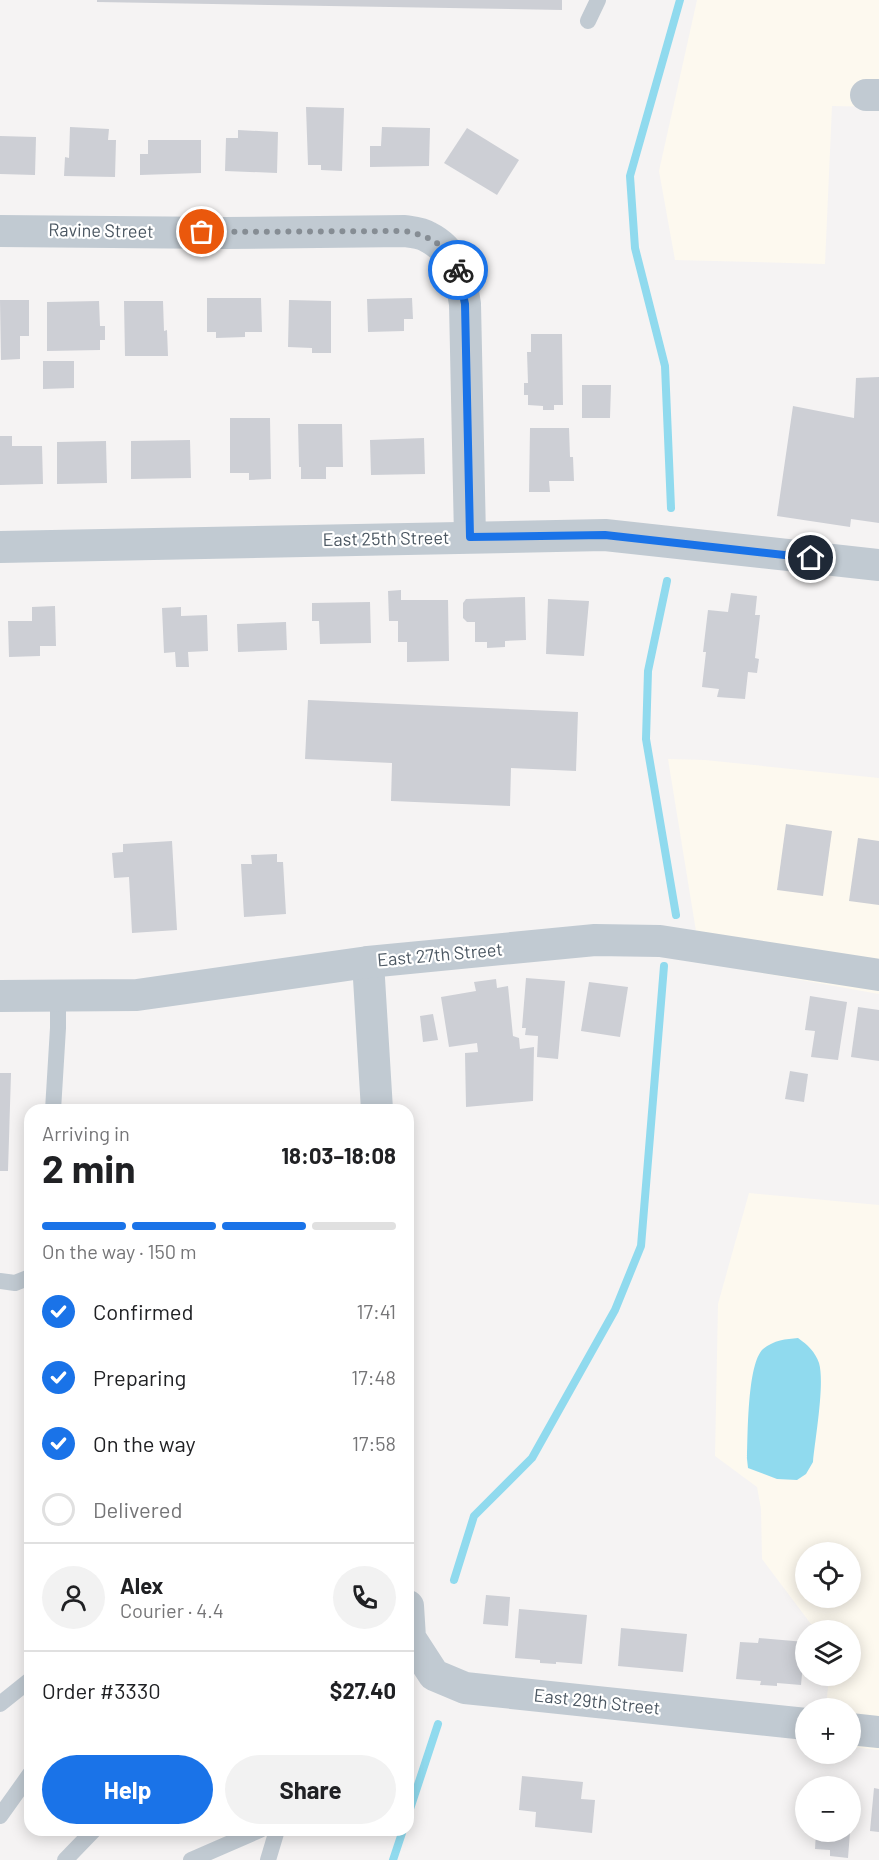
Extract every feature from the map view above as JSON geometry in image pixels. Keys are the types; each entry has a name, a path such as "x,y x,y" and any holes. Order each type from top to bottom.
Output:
{"street":[{"name":"Ravine Street","path":"0,231 224,233 405,231 428,236 447,252 460,273 465,304 470,537"},
{"name":"East 25th Street","path":"0,548 605,535 879,565"},
{"name":"East 27th Street","path":"0,996 137,995 368,962 595,940 660,940 879,975"},
{"path":"368,962 377,1104"},
{"name":"East 29th Street","path":"414,1644 435,1675 465,1688 795,1724"},
{"path":"861,1730 879,1732"}],"lane":[{"path":"588,21 598,0"},
{"path":"53,1104 58,995"},
{"path":"0,1281 15,1283 24,1279"},
{"path":"0,1704 24,1685"},
{"path":"0,1816 24,1782"},
{"path":"65,1860 88,1836"},
{"path":"190,1860 246,1836"},
{"path":"268,1860 275,1836"}],"shaded area":[{"path":"697,0 879,0 879,107 832,106 825,264 675,260 659,171"},
{"path":"668,759 705,760 879,778 879,994 701,962"},
{"path":"749,1193 879,1205 879,1750 861,1748 861,1698 827,1698 828,1686 861,1686 861,1620 808,1620 799,1608 861,1608 861,1542 795,1542 795,1603 762,1559 761,1509 757,1487 715,1456 718,1304"}],"water":[{"path":"798,1338 815,1355 821,1372 813,1462 806,1474 797,1480 777,1479 748,1468 751,1384 758,1357 763,1349 776,1342"}],"building":[{"path":"97,0 562,0 562,10 97,2"},
{"path":"306,107 344,108 342,171 321,170 321,165 308,165"},
{"path":"70,127 109,129 108,140 116,140 115,177 64,176 65,157 69,158"},
{"path":"382,127 430,128 429,166 370,167 370,146 381,146"},
{"path":"467,128 519,160 497,195 444,163"},
{"path":"238,130 278,132 277,173 225,171 226,138 238,138"},
{"path":"0,136 36,137 35,175 0,174"},
{"path":"148,140 201,140 201,173 140,175 140,154 148,154"},
{"path":"207,298 261,298 262,332 245,332 245,337 216,338 216,332 207,332"},
{"path":"412,298 413,319 404,319 404,331 368,332 367,299"},
{"path":"0,300 29,300 29,336 20,336 20,359 1,360"},
{"path":"289,300 331,301 331,353 312,353 312,348 288,347"},
{"path":"99,301 100,326 105,326 105,340 100,340 100,350 47,351 47,302"},
{"path":"124,301 163,301 168,356 125,356"},
{"path":"531,334 562,334 563,405 554,405 554,410 543,410 543,406 528,405 528,395 524,395 524,383 528,383 527,352 531,352"},
{"path":"43,361 74,361 74,388 43,389"},
{"path":"879,377 879,523 851,519 850,527 777,516 793,406 854,418 856,378"},
{"path":"582,385 611,385 610,418 582,418"},
{"path":"230,418 270,418 271,479 249,480 249,473 230,473"},
{"path":"298,424 342,424 343,467 326,467 326,479 301,479"},
{"path":"530,428 569,428 574,481 549,481 550,492 529,492"},
{"path":"0,436 12,436 12,446 42,446 43,484 0,485"},
{"path":"424,438 425,474 371,475 370,440"},
{"path":"190,440 191,478 131,479 131,441"},
{"path":"106,441 107,483 57,484 57,442"},
{"path":"401,590 401,600 448,600 449,661 407,662 407,642 398,642 398,621 389,621 388,591"},
{"path":"731,593 757,596 755,615 760,615 755,658 759,659 757,673 748,672 745,699 717,697 719,689 702,687 708,610 728,612"},
{"path":"525,597 526,640 505,641 505,647 487,648 487,642 475,642 475,622 467,622 463,618 463,603 466,599"},
{"path":"548,599 589,601 584,656 546,654"},
{"path":"370,602 371,643 320,644 319,621 312,621 312,603"},
{"path":"55,606 56,646 40,646 40,656 9,657 8,621 32,621 32,607"},
{"path":"181,607 181,616 207,615 208,651 188,652 189,667 176,667 175,652 164,653 162,608"},
{"path":"286,622 287,650 238,652 237,624"},
{"path":"308,700 578,712 576,771 511,768 510,806 391,801 392,763 305,759"},
{"path":"786,824 832,831 823,896 777,890"},
{"path":"858,838 879,841 879,905 849,901"},
{"path":"172,841 177,930 132,933 129,877 114,878 112,853 123,852 123,844"},
{"path":"277,854 277,862 283,862 286,914 244,917 241,864 252,864 251,855"},
{"path":"526,978 565,981 558,1059 537,1057 538,1036 525,1035 526,1028 522,1028"},
{"path":"496,979 497,988 508,986 513,1036 519,1038 520,1049 534,1047 533,1101 466,1107 465,1053 478,1052 477,1043 449,1047 441,997 476,991 474,982"},
{"path":"589,982 628,987 620,1037 581,1031"},
{"path":"810,996 847,1002 838,1060 811,1057 815,1031 805,1030"},
{"path":"858,1007 879,1010 879,1061 851,1057"},
{"path":"433,1014 438,1040 423,1042 420,1016"},
{"path":"790,1071 808,1074 804,1102 785,1099"},
{"path":"0,1073 11,1073 8,1171 0,1171"},
{"path":"486,1595 510,1597 508,1626 483,1624"},
{"path":"519,1609 587,1615 582,1664 540,1663 540,1660 515,1658"},
{"path":"621,1628 687,1634 683,1672 618,1666"},
{"path":"759,1638 795,1641 795,1684 760,1685 761,1681 736,1679 740,1642 758,1643"},
{"path":"522,1776 583,1782 581,1799 595,1800 592,1833 535,1827 536,1812 519,1810"},
{"path":"874,1788 879,1789 879,1832 870,1831"},
{"path":"815,1842 849,1842 848,1858 830,1856 830,1850 815,1849"}],"waterway":[{"path":"671,508 665,366 635,248 630,176 680,0"},
{"path":"667,581 648,671 646,739 676,915"},
{"path":"454,1580 474,1516 532,1458 615,1310 641,1246 664,966"},
{"path":"414,1797 438,1724"},
{"path":"393,1860 401,1836"}],"way so far":[{"path":"202,232 405,231 428,236 447,252 458,270"}],"route":[{"path":"458,270 465,304 470,537 605,535 811,558"}]}
